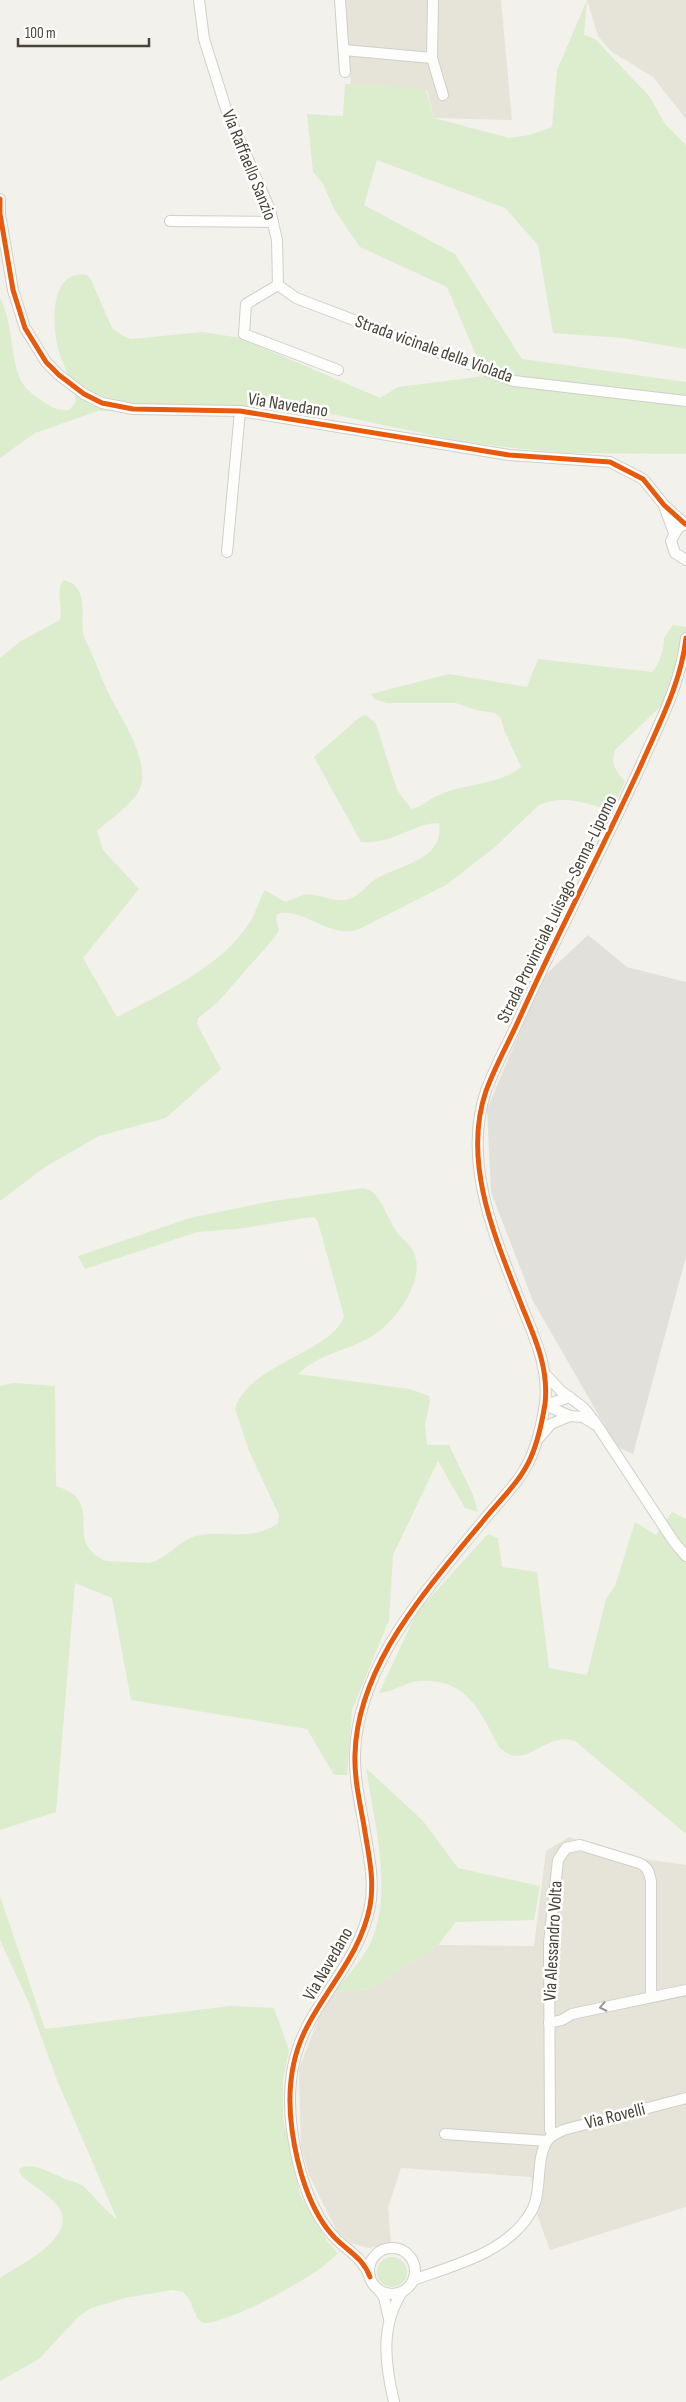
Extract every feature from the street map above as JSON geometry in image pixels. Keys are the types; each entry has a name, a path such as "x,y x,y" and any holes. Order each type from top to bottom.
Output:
{"street":[{"name":"Via Raffaello Sanzio","path":"199,0 204,40 226,109 270,210 277,240 278,285"},
{"path":"340,0 345,72"},
{"path":"433,0 432,58 443,95"},
{"path":"344,50 432,58"},
{"name":"Via Navedano","path":"0,199 0,214 13,290 20,315 29,336 46,362 65,381 102,403 133,409 240,411 509,455 610,462 643,479 664,505 685,524"},
{"path":"170,221 273,222"},
{"path":"278,285 246,304 244,334 338,370"},
{"name":"Strada vicinale della Violada","path":"278,285 296,298 514,381 686,401"},
{"path":"227,552 240,411"},
{"name":"Via Navedano","path":"664,505 674,533 672,548 686,562"},
{"path":"674,533 685,524"},
{"name":"Strada Provinciale Luisago-Senna-Lipomo","path":"537,1440 544,1405 545,1374 542,1356 513,1282 480,1182 480,1118 486,1092 550,952 605,845 665,711 683,664 686,638"},
{"path":"545,1374 552,1384 584,1408 674,1542 686,1556"},
{"path":"544,1405 570,1397"},
{"path":"544,1405 570,1416 583,1417 598,1427"},
{"path":"537,1440 551,1424 570,1416"},
{"name":"Via Navedano","path":"370,2277 366,2265 325,2224 307,2188 297,2159 292,2130 289,2083 292,2065 305,2030 352,1957 367,1919 372,1900 372,1877 354,1758 356,1734 369,1687 387,1649 406,1618 428,1587 517,1480 530,1460 537,1440"},
{"name":"Via Alessandro Volta","path":"550,2138 548,1943 558,1860 566,1848 580,1845 645,1866 651,1881 651,1996"},
{"path":"549,2023 562,2020 572,2014 686,1990"},
{"name":"Via Rovelli","path":"444,2134 550,2138 562,2130 686,2098"},
{"path":"394,2402 387,2372 385,2345 389,2319 402,2292 413,2280 480,2255 497,2246 522,2225 531,2212 537,2196 543,2151 550,2138"},
{"path":"343,2244 366,2252 398,2250 430,2269 444,2268"},
{"path":"383,2251 372,2262 370,2277 384,2297 389,2319"},
{"path":"411,2259 415,2272 413,2280"},
{"path":"378,2289 387,2293 402,2292"}],"shaded area":[{"path":"345,0 501,0 512,120 434,118 427,90 351,85"},
{"path":"587,0 686,0 686,119 653,77 612,52 598,36"},
{"path":"588,935 627,967 686,982 686,1257 633,1454 617,1447 533,1301 491,1192 487,1109 543,977"},
{"path":"569,1837 644,1859 686,1865 686,2207 550,2250 538,2217 531,2177 401,2168 388,2208 391,2244 369,2248 350,2243 337,2231 328,2214 309,2175 301,2147 299,2069 319,2017 334,1992 370,1989 438,1945 534,1946 546,1851"}],"green space":[{"path":"587,0 584,35 595,39 650,97 665,124 686,145 686,349 623,338 553,333 538,245 505,208 377,160 364,205 455,254 522,359 686,382 686,454 568,453 513,448 460,441 298,407 180,412 98,411 35,433 0,458 0,298 8,319 17,371 21,381 31,393 50,406 69,410 76,402 73,387 57,344 55,310 60,288 66,280 75,275 87,275 112,328 131,339 203,332 240,338 380,398 398,387 485,376 447,287 360,247 334,209 323,184 313,172 307,114 343,116 345,84 383,85 426,90 434,118 509,138 530,135 552,127 557,70"},
{"path":"64,580 78,589 81,595 84,636 107,691 132,737 142,770 140,788 131,802 97,831 103,850 139,889 83,958 117,1017 153,999 190,977 224,952 250,922 265,890 285,902 303,895 315,895 337,900 349,899 356,896 373,881 417,861 434,846 439,836 439,823 420,826 384,840 361,842 314,757 360,717 366,715 376,724 397,790 411,809 419,807 449,791 502,778 521,767 504,730 501,718 495,713 476,710 456,703 387,703 374,699 371,694 449,674 527,687 538,659 652,672 661,656 664,638 673,625 686,627 686,644 662,705 615,750 613,759 615,767 625,782 611,811 566,800 557,800 539,805 495,847 446,885 357,930 336,930 296,914 277,914 279,930 275,937 217,1003 198,1018 197,1024 221,1069 166,1118 99,1136 45,1167 0,1201 0,658 21,641 60,620 60,588"},
{"path":"363,1188 373,1192 382,1204 396,1231 412,1249 417,1269 415,1280 405,1301 384,1327 363,1341 319,1359 298,1374 410,1389 429,1396 430,1402 425,1424 427,1445 449,1445 473,1495 478,1512 465,1508 438,1461 393,1555 389,1620 352,1710 347,1775 334,1775 307,1729 131,1700 112,1598 75,1583 56,1812 0,1830 0,1386 14,1383 55,1386 56,1486 72,1493 79,1501 82,1509 85,1541 95,1555 106,1561 149,1563 161,1558 196,1536 207,1534 248,1534 268,1529 278,1523 279,1515 249,1451 235,1408 243,1393 256,1380 324,1339 337,1328 344,1316 318,1222 314,1217 237,1229 197,1232 85,1269 78,1256 190,1218 267,1202"},
{"path":"672,1512 686,1519 686,1834 575,1741 564,1739 554,1741 527,1754 518,1756 509,1754 499,1747 486,1721 470,1699 449,1685 435,1681 419,1681 379,1693 417,1612 488,1534 498,1538 502,1567 537,1572 549,1668 587,1675 606,1599 615,1586 635,1522 656,1535"},
{"path":"366,1768 423,1821 458,1868 540,1886 534,1920 456,1922 438,1945 370,1989 334,1992 365,1953 375,1933 380,1910 381,1862"},
{"path":"0,1896 45,2029 230,2006 274,2008 289,2050 283,2080 283,2118 300,2195 327,2241 338,2253 295,2285 253,2307 216,2321 203,2323 197,2318 189,2299 183,2292 173,2290 125,2298 91,2308 78,2317 39,2359 0,2381 0,2278 32,2258 54,2240 60,2230 63,2219 55,2203 21,2175 19,2169 30,2166 36,2167 79,2184 117,2219 57,2080 29,2003 0,1940"},
{"path":"392,2257 403,2261 407,2272 403,2283 392,2287 381,2283 377,2272 381,2261"}],"cycle path":[{"path":"0,199 0,214 13,290 25,328 46,362 59,375 84,394 102,403 133,409 240,411 509,455 610,462 643,479 664,505 685,524"},
{"path":"370,2277 360,2260 335,2238 326,2227 311,2201 297,2158 290,2103 291,2076 302,2037 316,2010 352,1954 366,1923 370,1906 372,1886 370,1866 355,1772 358,1725 371,1683 390,1644 411,1611 434,1581 522,1474 538,1438 546,1391 543,1367 532,1332 493,1230 485,1202 480,1174 479,1119 486,1091 494,1072 662,719 679,671 686,638"}]}
